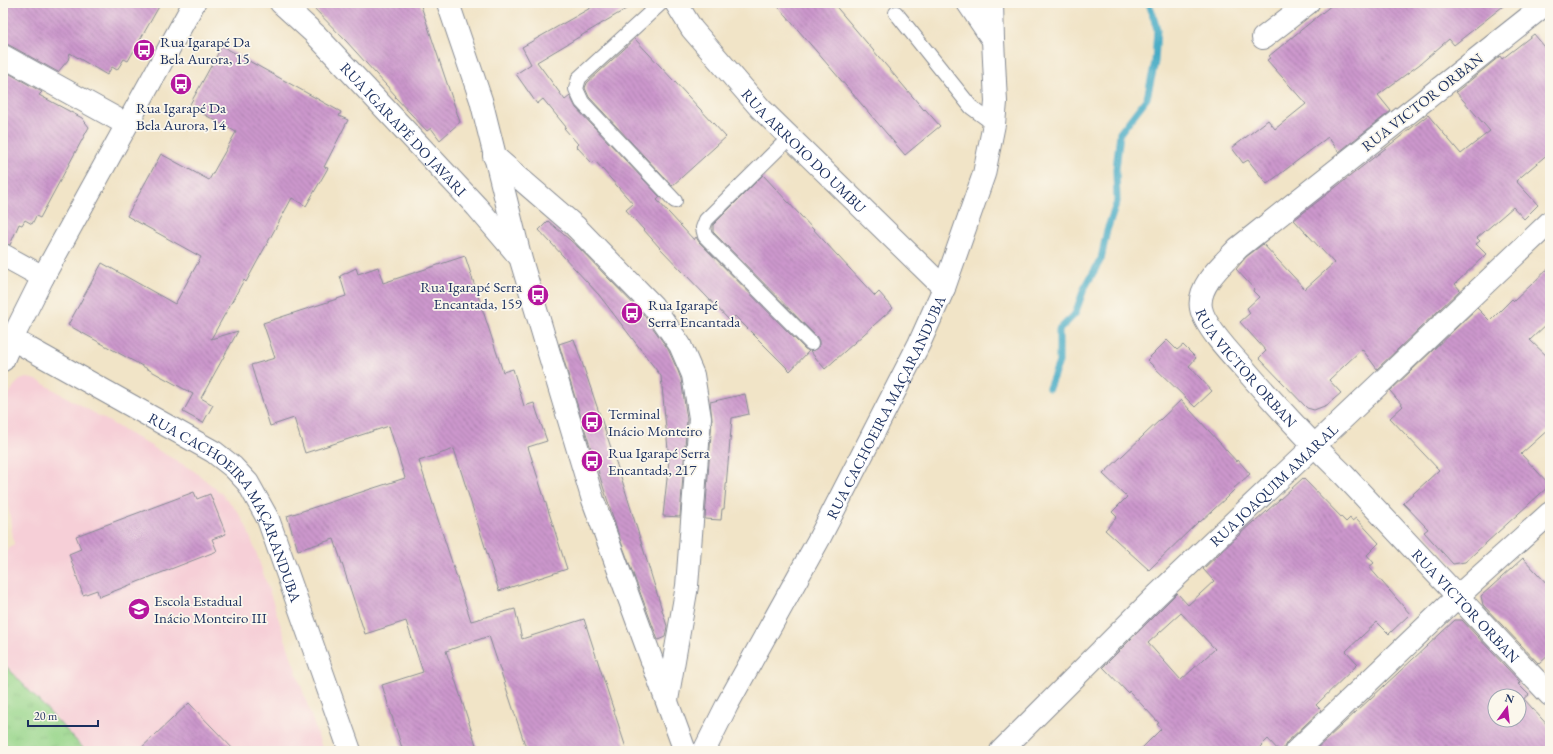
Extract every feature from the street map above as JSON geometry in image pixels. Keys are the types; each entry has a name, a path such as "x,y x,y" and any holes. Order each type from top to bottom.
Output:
{"street":[{"path":"3,360 12,338 43,277 194,3"},
{"name":"RUA IGARAPÉ DO JAVARI","path":"281,3 316,35 477,207 521,260"},
{"path":"448,3 481,100 521,260 593,500 684,751"},
{"name":"RUA ARROIO DO UMBU","path":"676,3 692,29 761,109 944,288"},
{"path":"968,3 994,40"},
{"name":"RUA CACHOEIRA MAÇARANDUBA","path":"704,751 727,705 822,532 919,344 944,288 984,174 994,124 996,102 992,3"},
{"path":"1263,38 1308,3"},
{"name":"RUA VICTOR ORBAN","path":"1547,3 1238,248 1213,273 1202,297 1201,308 1207,323 1225,346 1314,445 1550,695"},
{"path":"3,56 126,124"},
{"path":"494,156 576,226 653,306 680,345 693,375 700,418 687,586 667,701"},
{"name":"RUA JOAQUIM AMARAL","path":"1001,751 1157,595 1550,222"},
{"path":"3,255 43,277"},
{"name":"RUA CACHOEIRA MAÇARANDUBA","path":"12,338 214,452 248,483 268,519 350,751"},
{"path":"1296,751 1458,596 1550,513"}],"lane":[{"path":"661,3 579,78 576,90 582,102 675,201"},
{"path":"896,13 971,107 994,124"},
{"path":"790,138 706,220 703,228 705,236 812,343"}],"shaded area":[{"name":"Escola Estadual Inácio Monteiro III","path":"26,378 39,381 194,471 221,493 238,512 246,526 257,555 323,751 86,751 3,663 3,555 14,544 3,471 3,404 14,386 20,380"}],"green space":[{"path":"3,663 86,751 3,751"}],"building":[{"path":"3,3 161,3 128,61 124,59 117,70 112,67 107,75 70,53 68,60 58,72 9,45 3,44"},
{"path":"309,3 420,3 460,122 440,140 431,128 427,131 346,41"},
{"path":"599,3 636,3 537,62 565,100 570,96 576,108 660,197 657,200 694,240 696,237 699,242 805,349 809,351 790,371 735,316 730,321 660,248 626,210 633,204 595,161 592,163 576,146 578,144 564,128 566,127 543,99 537,104 516,74 531,64 522,47"},
{"path":"775,3 833,3 924,110 925,109 940,126 905,155"},
{"path":"1338,3 1507,3 1454,45 1449,39 1420,64 1378,95 1391,111 1339,152 1328,137 1267,184 1248,160 1243,163 1232,148 1268,120 1275,129 1306,104 1267,60 1270,58 1269,56 1333,4 1335,6"},
{"path":"1534,34 1550,53 1550,152 1516,181 1538,205 1524,219 1513,207 1477,238 1480,241 1476,244 1486,254 1455,284 1460,290 1377,369 1362,349 1329,380 1341,393 1327,405 1314,410 1307,408 1259,358 1266,351 1240,322 1250,313 1247,308 1259,297 1253,291 1254,289 1236,269 1246,257 1263,244 1305,289 1334,263 1294,220 1428,115 1461,154 1490,131 1456,92 1500,56 1502,59"},
{"path":"635,39 726,137 672,186 589,97 585,88 587,83"},
{"path":"222,46 341,112 339,116 348,120 324,167 328,168 306,206 292,198 246,282 244,280 211,339 238,331 201,398 213,405 203,423 183,412 193,394 68,325 102,263 175,304 201,257 127,216 161,154 209,180 236,132 189,106"},
{"path":"3,70 42,92 39,95 82,118 89,127 40,218 36,216 32,224 25,220 22,225 19,224 10,245 3,243"},
{"path":"763,175 875,296 879,292 893,308 825,369 810,351 817,349 819,346 817,337 713,232 713,225"},
{"path":"548,221 578,247 643,314 668,349 678,371 681,379 687,419 680,517 663,516 669,460 661,376 599,295 539,230"},
{"path":"465,256 503,372 513,369 524,406 534,403 547,441 528,447 567,569 499,591 454,449 419,461 471,621 515,609 522,639 584,619 627,751 527,751 489,636 446,651 478,751 403,751 382,685 423,672 406,621 365,634 334,539 298,550 287,516 405,478 389,426 305,453 294,418 270,426 251,365 275,358 263,323 346,296 340,276 356,268 358,274 378,267 383,283"},
{"path":"1550,267 1550,321 1530,340 1550,359 1550,428 1521,454 1550,485 1465,562 1453,564 1424,532 1428,529 1403,503 1439,470 1390,418 1403,406 1390,391 1477,308 1490,321 1512,299 1514,301"},
{"path":"574,339 622,480 667,626 665,637 658,640 620,539 559,344"},
{"path":"1167,340 1177,350 1183,345 1196,358 1189,366 1212,391 1195,407 1147,360"},
{"path":"745,394 749,414 732,418 724,509 722,509 721,520 705,519 712,419 710,402"},
{"path":"1181,400 1237,462 1238,460 1250,474 1149,570 1105,530 1117,517 1112,512 1127,497 1103,474"},
{"path":"1303,478 1346,522 1350,518 1352,521 1356,518 1379,543 1367,555 1374,563 1369,567 1410,614 1389,634 1377,622 1346,651 1358,664 1316,705 1321,710 1287,742 1284,747 1284,751 1279,751 1268,739 1256,751 1139,751 1161,729 1157,724 1159,723 1129,691 1128,693 1103,667 1177,593 1188,605 1214,581 1203,569 1254,521 1255,522","holes":["1181,613 1215,649 1181,680 1148,643"]},
{"path":"194,492 197,499 210,494 226,534 212,539 217,551 99,597 97,590 83,595 69,554 81,549 76,536"},
{"path":"1523,558 1550,587 1550,654 1539,664 1483,605 1481,596"},
{"path":"1455,620 1462,620 1520,682 1518,684 1522,688 1487,688 1487,728 1527,728 1527,702 1550,728 1550,751 1314,751"},
{"path":"189,703 235,751 138,751"}],"waterway":[{"path":"1049,388 1059,362 1059,330 1075,314 1084,289 1101,259 1107,230 1117,202 1116,169 1120,133 1147,98 1155,62 1157,29 1149,3"}],"place":[{"name":"Rua Igarapé Da Bela Aurora, 15","path":"144,50"},
{"name":"Rua Igarapé Da Bela Aurora, 14","path":"181,84"},
{"name":"Rua Igarapé Serra Encantada, 159","path":"538,295"},
{"name":"Rua Igarapé Serra Encantada","path":"632,313"},
{"name":"Terminal Inácio Monteiro","path":"592,422"},
{"name":"Rua Igarapé Serra Encantada, 217","path":"592,461"},
{"name":"Escola Estadual Inácio Monteiro III","path":"139,609"}]}
